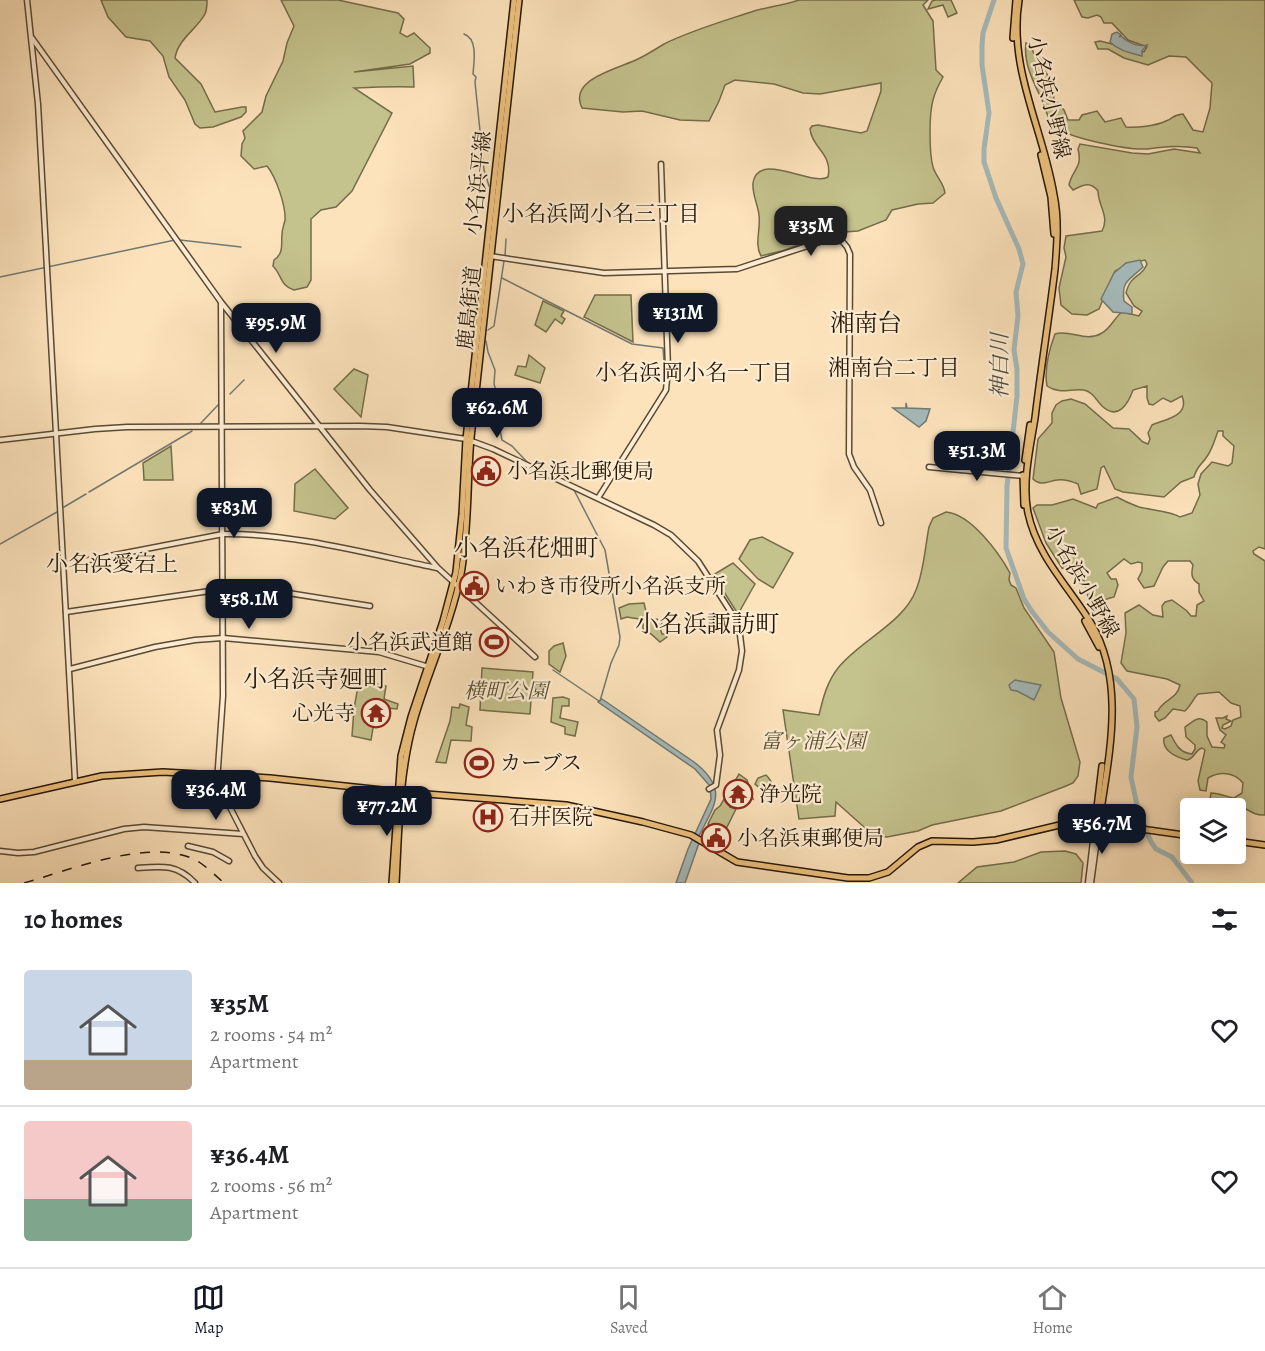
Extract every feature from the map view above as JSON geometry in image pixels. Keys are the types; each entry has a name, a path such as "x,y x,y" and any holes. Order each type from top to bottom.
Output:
{"main road":[{"name":"小名浜平線","path":"489,256 514,0"},
{"name":"鹿島街道","path":"394,883 399,792 412,729 456,586 464,548 469,440 519,0"},
{"name":"小名浜小野線","path":"1018,0 1017,53 1049,169 1057,227 1055,269 1025,476 1028,512 1036,538 1050,564 1092,625 1103,649 1109,680 1112,717 1097,824"},
{"path":"0,799 108,775 180,772 566,805 643,822 695,838 737,862 848,878 869,878 888,872 918,847 932,841 996,840 1068,823 1097,824 1180,834"},
{"path":"1246,843 1265,845"}],"street":[{"path":"27,0 40,136 75,781"},
{"path":"32,38 221,302 370,490 438,568 535,657"},
{"path":"598,498 666,390 668,369 661,164"},
{"path":"489,256 604,273 737,269 828,239 835,239 844,244 850,254 849,454 852,463 870,490 881,523"},
{"path":"221,302 223,718 217,782 263,868 279,883"},
{"path":"0,440 116,428 375,426 469,440 493,449 654,525 671,535 704,570 736,621 741,644 741,659 736,680 717,730 720,755 719,773 715,786 710,789"},
{"path":"929,466 1025,476"},
{"path":"63,565 223,534 269,536 438,568"},
{"path":"66,612 249,586 370,606"},
{"path":"70,669 155,646 223,638 379,652 430,667"},
{"path":"1090,883 1097,824"},
{"path":"0,851 33,852 144,826 243,834"},
{"path":"188,846 213,852 229,861"},
{"path":"138,868 176,868 195,883"}],"green space":[{"path":"101,0 207,0 205,14 180,45 175,58 201,84 215,112 246,107 246,112 241,117 213,127 200,128 195,124 185,100 169,77 163,56 150,41 126,37 108,17"},
{"path":"281,0 338,0 398,13 404,19 400,33 407,37 414,33 430,48 430,53 410,64 354,72 413,66 414,87 354,88 392,113 352,191 336,207 321,210 311,219 311,280 307,287 294,290 286,286 273,266 274,260 281,252 285,220 284,207 277,184 267,166 254,169 241,156 245,138 243,131 262,112 266,96 283,61 294,26"},
{"path":"799,0 928,0 923,5 933,21 936,70 943,77 932,106 931,152 933,167 945,193 933,203 892,210 886,220 858,231 831,233 761,256 758,246 759,215 753,187 757,174 764,170 774,169 810,178 828,177 828,162 814,141 810,129 818,125 861,133 867,131 881,91 881,83 820,94 803,93 774,84 735,80 725,85 709,121 680,120 642,111 623,112 582,108 579,98 582,89 589,82 675,39 754,11"},
{"path":"935,0 951,0 957,13 948,17 943,5 928,9"},
{"path":"1074,0 1265,0 1265,549 1259,547 1253,551 1265,561 1265,815 1246,809 1246,798 1234,798 1242,793 1243,783 1231,775 1217,774 1208,778 1206,791 1200,790 1198,781 1205,750 1200,749 1187,760 1171,753 1164,743 1164,738 1171,735 1181,750 1192,754 1195,745 1186,737 1185,727 1201,719 1207,722 1207,736 1212,747 1224,748 1225,745 1221,742 1226,735 1220,730 1216,718 1227,716 1226,719 1231,721 1222,728 1231,726 1233,720 1241,717 1240,706 1231,703 1219,692 1198,694 1185,711 1173,709 1159,721 1155,712 1176,694 1180,685 1167,679 1127,671 1121,663 1126,633 1125,613 1139,605 1153,615 1163,617 1162,606 1165,602 1172,600 1191,616 1196,616 1197,605 1204,601 1199,592 1199,584 1192,576 1193,565 1190,561 1168,561 1154,586 1144,588 1138,579 1142,571 1142,563 1131,564 1124,559 1107,573 1111,579 1116,579 1118,585 1114,597 1100,601 1091,608 1084,581 1072,571 1062,568 1046,543 1033,508 1037,505 1052,505 1073,499 1096,508 1098,504 1117,497 1139,507 1180,517 1192,513 1200,495 1198,484 1201,474 1212,462 1228,466 1232,463 1234,446 1223,436 1223,431 1218,431 1210,452 1198,467 1194,477 1181,482 1164,497 1115,489 1104,466 1101,468 1097,489 1081,494 1078,484 1070,481 1042,483 1033,479 1038,439 1052,423 1052,413 1056,405 1062,401 1071,399 1085,404 1113,428 1129,429 1148,444 1150,439 1148,433 1152,425 1175,416 1183,408 1184,403 1182,396 1171,402 1163,398 1153,405 1149,404 1147,386 1133,390 1122,409 1113,412 1102,406 1087,391 1056,390 1047,386 1048,360 1055,334 1096,336 1105,331 1122,312 1139,316 1142,311 1134,306 1126,293 1133,279 1145,269 1147,264 1145,260 1131,263 1115,271 1099,309 1087,315 1072,314 1061,305 1059,288 1066,257 1064,248 1066,236 1102,231 1105,221 1098,191 1095,188 1086,185 1073,190 1069,185 1078,165 1080,144 1132,153 1148,154 1174,149 1200,153 1197,148 1190,147 1137,149 1112,145 1083,139 1060,130 1049,119 1033,80 1026,58 1026,43 1030,44 1034,54 1041,57 1054,99 1064,110 1068,120 1079,120 1082,115 1097,111 1105,122 1121,118 1126,127 1135,127 1157,124 1183,114 1193,130 1203,132 1210,108 1212,83 1186,57 1169,56 1148,65 1124,58 1108,49 1098,49 1095,42 1100,41 1144,52 1147,47 1128,40 1112,23 1104,23 1097,15 1082,17"},
{"path":"595,295 631,295 633,342 584,317"},
{"path":"543,301 564,311 561,316 565,319 562,324 555,319 546,332 535,325"},
{"path":"529,355 545,368 540,383 515,375 518,366 526,367"},
{"path":"354,369 368,375 361,417 334,389"},
{"path":"171,446 173,480 144,480 143,463"},
{"path":"315,469 348,508 335,519 294,511 295,484"},
{"name":"富ヶ浦公園","path":"946,512 965,520 992,545 1010,573 1011,585 1016,588 1024,608 1054,652 1061,698 1080,762 1078,776 1073,783 1001,811 887,837 873,835 836,802 835,816 799,819 783,710 819,715 828,685 838,668 857,649 892,622 910,602 921,575 929,527 933,518"},
{"path":"762,537 793,553 773,588 758,579 739,559 750,540"},
{"path":"733,563 755,584 738,614 713,575"},
{"path":"644,603 650,621 657,619 662,623 660,628 662,634 666,634 667,637 660,642 643,630 643,624 639,619 627,617 621,619 619,608 629,604"},
{"name":"小名浜武道館","path":"488,633 502,634 501,652 486,651"},
{"path":"563,643 566,656 560,672 549,664 549,651 554,646"},
{"name":"横町公園","path":"482,668 533,672 530,714 480,710"},
{"path":"359,680 386,686 384,699 398,704 397,709 368,706 366,708 373,728 371,740 352,736"},
{"path":"553,698 569,699 569,706 562,706 560,718 578,722 575,736 565,734 565,727 551,722"},
{"path":"460,704 469,707 466,725 472,727 471,741 451,740 446,763 436,762 450,721 452,707 459,708"},
{"name":"浄光院","path":"739,774 747,780 753,799 739,791 735,796 730,794 725,801 730,807 736,809 727,827 724,830 717,826 709,827 708,824 715,810 720,806"},
{"path":"766,775 772,785 767,795 755,784 758,778"},
{"path":"1211,793 1234,798 1210,798"},
{"path":"1065,851 1076,854 1083,863 1081,883 958,883 977,867 1014,862 1041,852"}],"shaded area":[{"path":"1117,32 1121,35 1119,37 1130,42 1147,45 1142,51 1142,56 1121,50 1110,42 1112,34"},
{"path":"1140,260 1143,267 1125,284 1123,294 1124,301 1132,307 1132,314 1113,312 1101,299 1114,273 1126,263"},
{"path":"906,403 907,408 930,409 926,421 919,427 893,408 906,408"},
{"path":"1015,680 1041,685 1034,700 1011,690 1009,685"},
{"path":"602,699 694,762 712,782 715,791 713,809 696,842 699,843 685,883 676,883 688,849 711,799 710,786 695,769 598,702"}],"waterway":[{"name":"神白川","path":"994,0 983,33 982,46 982,65 989,113 984,162 1023,264 1016,292 1018,316 1014,350 1017,396 1007,486 1006,548 1024,599 1048,632 1078,659 1117,679 1134,699 1137,727 1131,777 1138,810 1156,849 1172,857 1192,883"},
{"path":"464,34 473,45 473,74 476,77 484,170 489,186"},
{"path":"505,256 506,239"},
{"path":"0,277 175,240"},
{"path":"180,240 241,247"},
{"path":"488,330 494,326 504,261"},
{"path":"502,278 632,344 663,348 665,376"},
{"path":"486,341 495,370 494,384 502,411 500,430 502,440 512,446 528,463 569,482"},
{"path":"230,394 244,380"},
{"path":"662,393 665,384"},
{"path":"201,423 218,405"},
{"path":"89,492 192,431"},
{"path":"574,490 605,550 620,637 600,701"},
{"path":"64,507 86,494"},
{"path":"0,544 57,512"},
{"path":"553,670 599,701"}],"railway":[{"path":"24,883 112,858 136,853 160,852 181,855 199,862 224,883"}],"place":[{"name":"小名浜北郵便局","path":"486,471"},
{"name":"いわき市役所小名浜支所","path":"474,586"},
{"name":"小名浜武道館","path":"494,642"},
{"name":"心光寺","path":"376,713"},
{"name":"カーブス","path":"479,763"},
{"name":"浄光院","path":"738,794"},
{"name":"石井医院","path":"488,817"},
{"name":"小名浜東郵便局","path":"716,838"}],"district":[{"name":"小名浜岡小名三丁目","path":"601,213"},
{"name":"湘南台","path":"866,323"},
{"name":"湘南台二丁目","path":"894,367"},
{"name":"小名浜岡小名一丁目","path":"694,372"},
{"name":"小名浜花畑町","path":"526,548"},
{"name":"小名浜愛宕上","path":"112,563"},
{"name":"小名浜諏訪町","path":"707,624"},
{"name":"小名浜寺廻町","path":"315,679"}]}
